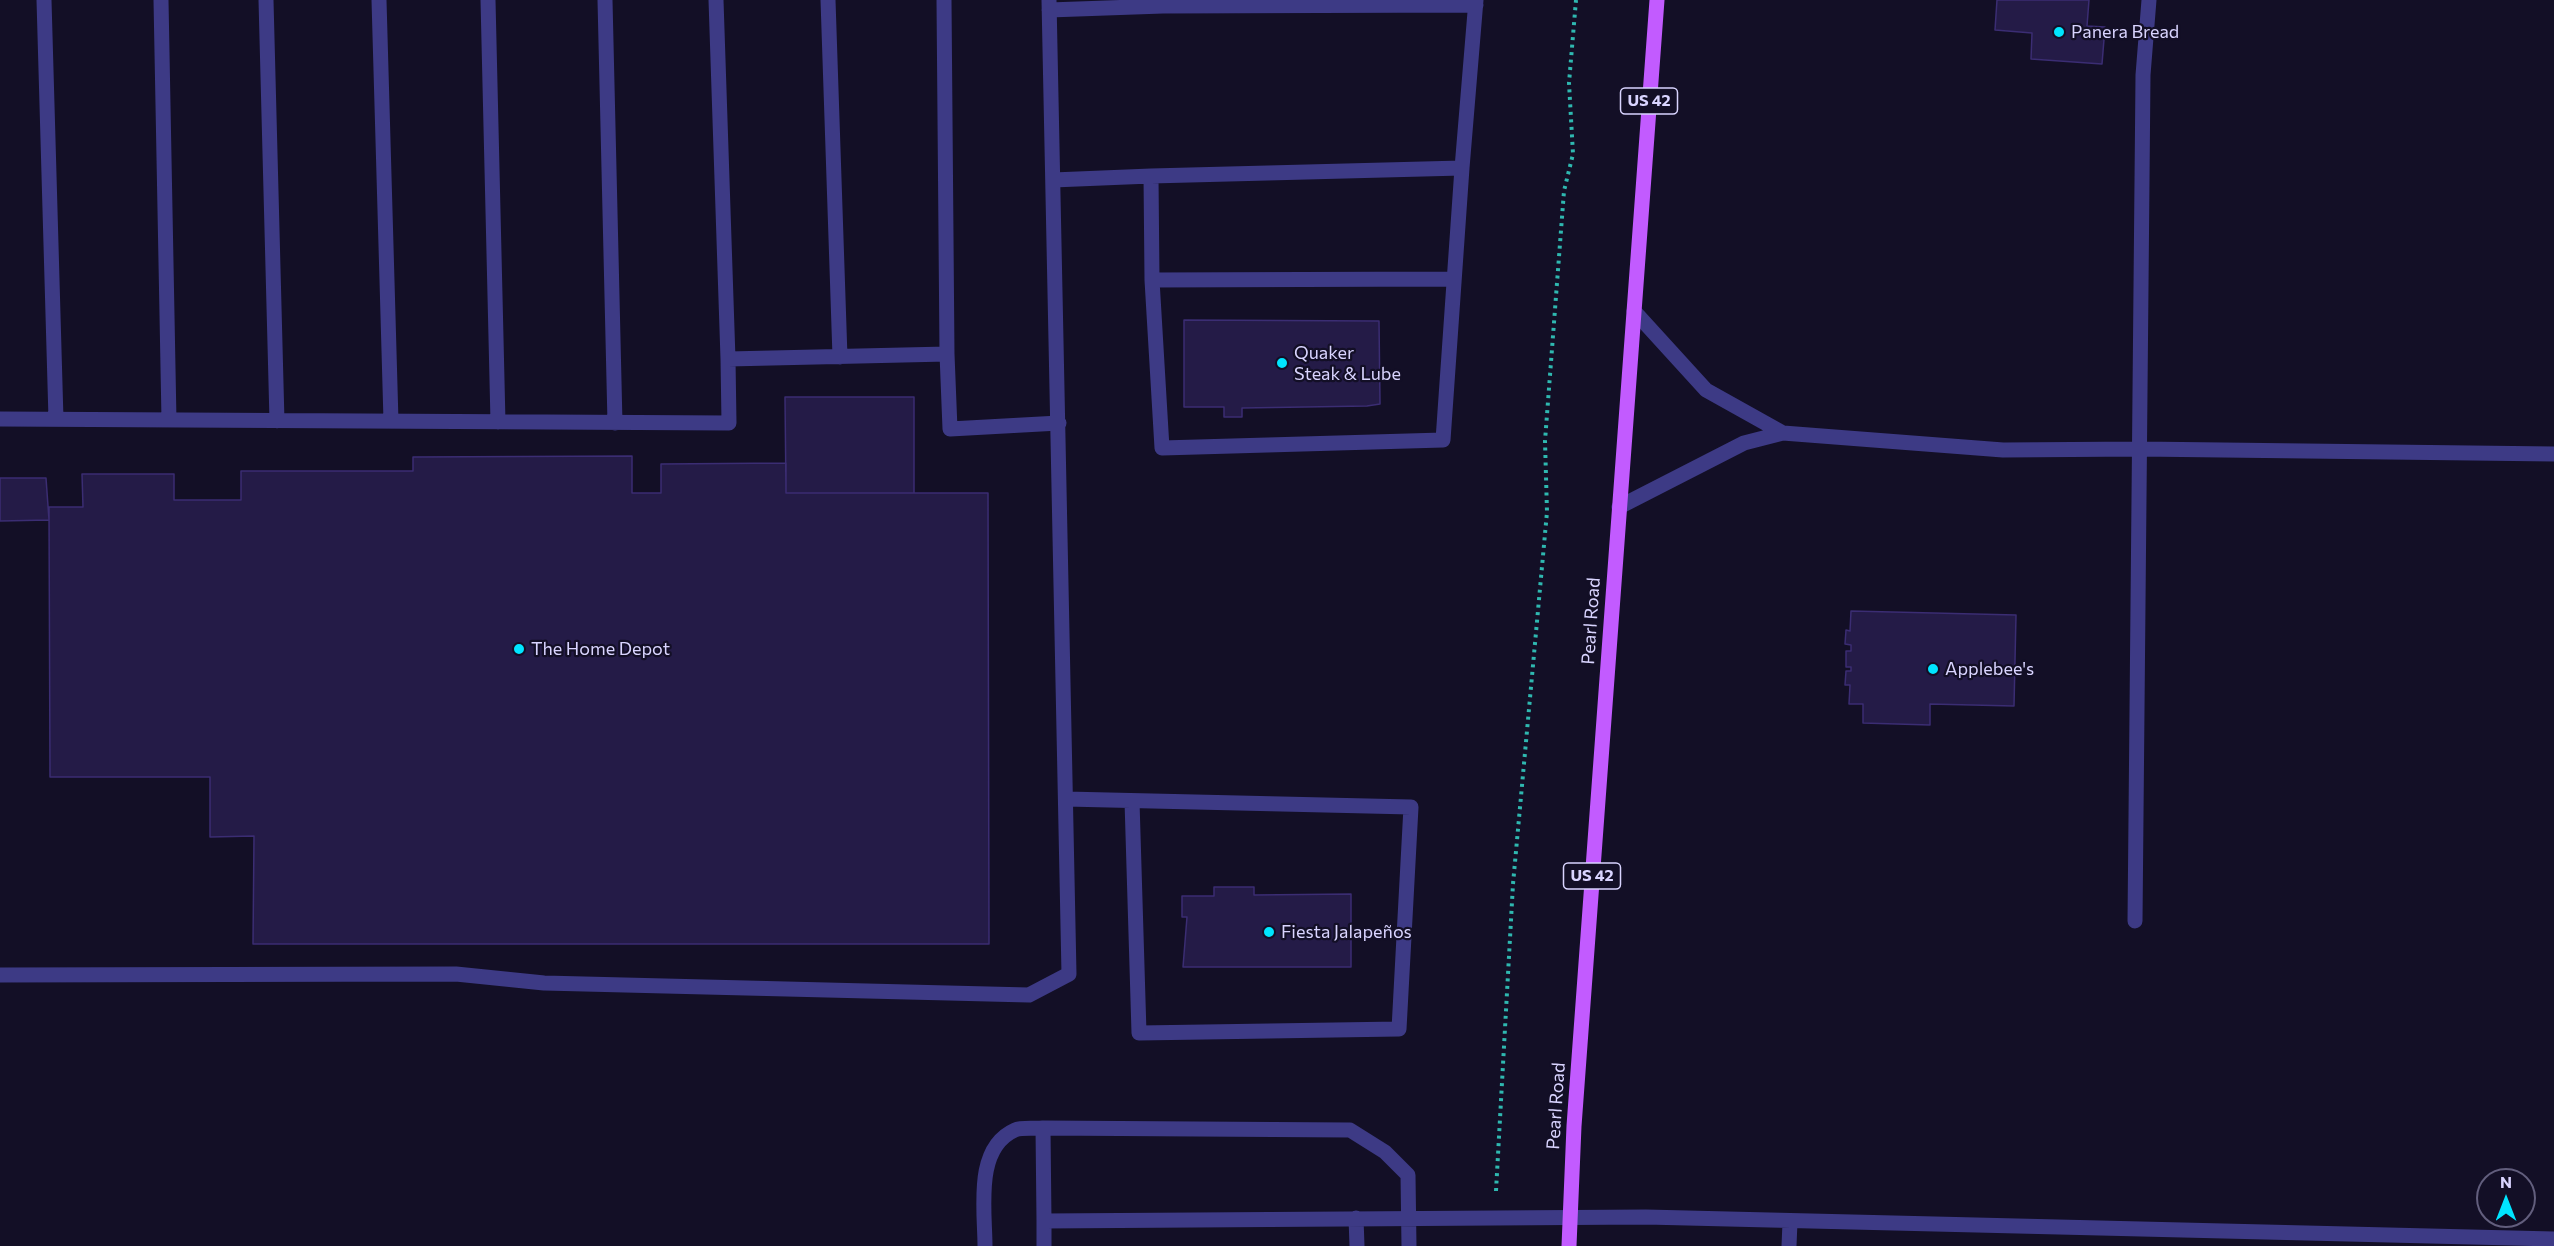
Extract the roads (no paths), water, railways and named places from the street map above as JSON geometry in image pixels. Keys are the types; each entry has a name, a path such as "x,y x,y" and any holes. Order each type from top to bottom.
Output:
{"main road":[{"name":"Pearl Road","path":"1569,1246 1574,1126 1657,0"}],"lane":[{"path":"44,0 56,419"},
{"path":"161,0 169,420"},
{"path":"266,0 277,421"},
{"path":"379,0 391,421"},
{"path":"488,0 498,422"},
{"path":"605,0 615,423"},
{"path":"0,419 729,423 716,0"},
{"path":"828,0 840,357"},
{"path":"944,0 946,354 950,429 1059,423"},
{"path":"2135,921 2144,75 2149,0"},
{"path":"0,975 456,974 544,983 1029,995 1069,974 1049,5 1476,3 1443,440 1162,448 1152,280 1152,176"},
{"path":"1053,180 1462,168"},
{"path":"1152,280 1454,279"},
{"path":"1634,310 1706,390 1783,433"},
{"path":"728,359 946,354"},
{"path":"1619,507 1744,443 1783,433 2003,450 2140,449 2554,454"},
{"path":"1066,799 1411,807 1399,1029 1139,1033 1132,801"},
{"path":"1043,1128 1044,1246"},
{"path":"985,1246 985,1186 989,1155 1000,1141 1016,1129 1043,1128 1350,1130 1385,1152 1407,1176 1409,1246"},
{"path":"1044,1221 1494,1217 2554,1239"},
{"path":"1356,1218 1357,1246"},
{"path":"1789,1246 1790,1222"}],"place":[{"name":"Panera Bread","path":"2059,32"},
{"name":"Quaker Steak & Lube","path":"1282,363"},
{"name":"The Home Depot","path":"519,649"},
{"name":"Applebee's","path":"1933,669"},
{"name":"Fiesta Jalapeños","path":"1269,932"}]}
